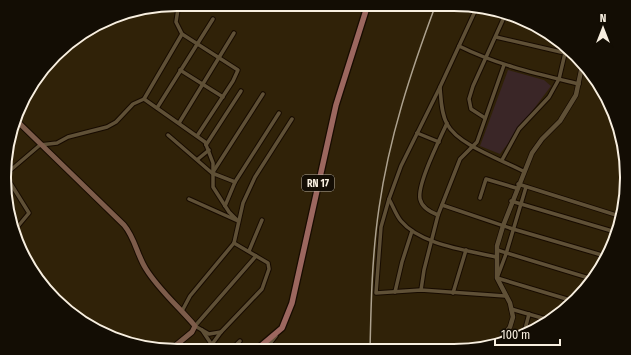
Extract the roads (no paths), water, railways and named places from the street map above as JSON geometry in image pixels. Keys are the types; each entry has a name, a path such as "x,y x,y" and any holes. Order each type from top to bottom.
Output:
{"main road":[{"name":"RN 17","path":"282,328 296,285 336,105 366,11"},
{"path":"20,124 124,225 133,238 138,255 146,270 194,326 192,332 177,344"},
{"path":"263,344 282,328"}],"street":[{"path":"178,11 176,22 182,34 238,70 223,97 197,136"},
{"path":"475,12 401,166 389,199 381,227 375,292 378,294 421,290 505,296"},
{"path":"157,108 213,19"},
{"path":"485,118 471,109 469,99 484,58 496,37 504,19"},
{"path":"179,123 234,33"},
{"path":"11,171 40,145 57,143 68,137 107,127 116,122 133,104 144,99 182,34"},
{"path":"496,37 561,50"},
{"path":"459,46 484,58 504,65 579,84"},
{"path":"502,160 519,129 549,97 558,79 564,53"},
{"path":"421,290 430,240 438,215 460,159 474,147 504,65"},
{"path":"180,70 223,97"},
{"path":"503,336 510,327 513,317 497,278 496,257 503,226 511,200 532,153 538,143 560,121 576,95 581,71"},
{"path":"440,87 444,116 451,130 474,147 523,171"},
{"path":"206,145 240,91"},
{"path":"212,173 263,94"},
{"path":"144,99 197,136 206,145 213,163 213,187 225,206 238,221"},
{"path":"225,206 235,182 279,113"},
{"path":"182,311 190,296 234,243 243,203 256,177 292,119"},
{"path":"438,215 424,207 420,199 422,185 447,123"},
{"path":"417,132 439,142"},
{"path":"168,135 198,159 212,173 235,182"},
{"path":"198,159 209,150"},
{"path":"480,198 486,180 526,187 616,215"},
{"path":"11,183 29,212 27,217 19,226"},
{"path":"497,278 506,254 520,202 526,187"},
{"path":"189,199 238,221"},
{"path":"389,199 401,220 412,232 430,240 496,257"},
{"path":"511,200 611,231"},
{"path":"442,205 503,226 601,255"},
{"path":"249,251 262,220"},
{"path":"395,292 402,262 412,232"},
{"path":"213,344 221,332 262,289 269,269 268,263 234,243"},
{"path":"453,293 466,250"},
{"path":"497,250 586,278"},
{"path":"221,332 209,334 194,326 256,256"},
{"path":"497,278 567,299"},
{"path":"511,309 543,318"},
{"path":"525,328 529,314"},
{"path":"269,344 282,328"},
{"path":"200,329 211,344"},
{"path":"237,344 240,341"}],"railway":[{"path":"370,344 373,262 383,182 402,105 433,11"}]}
